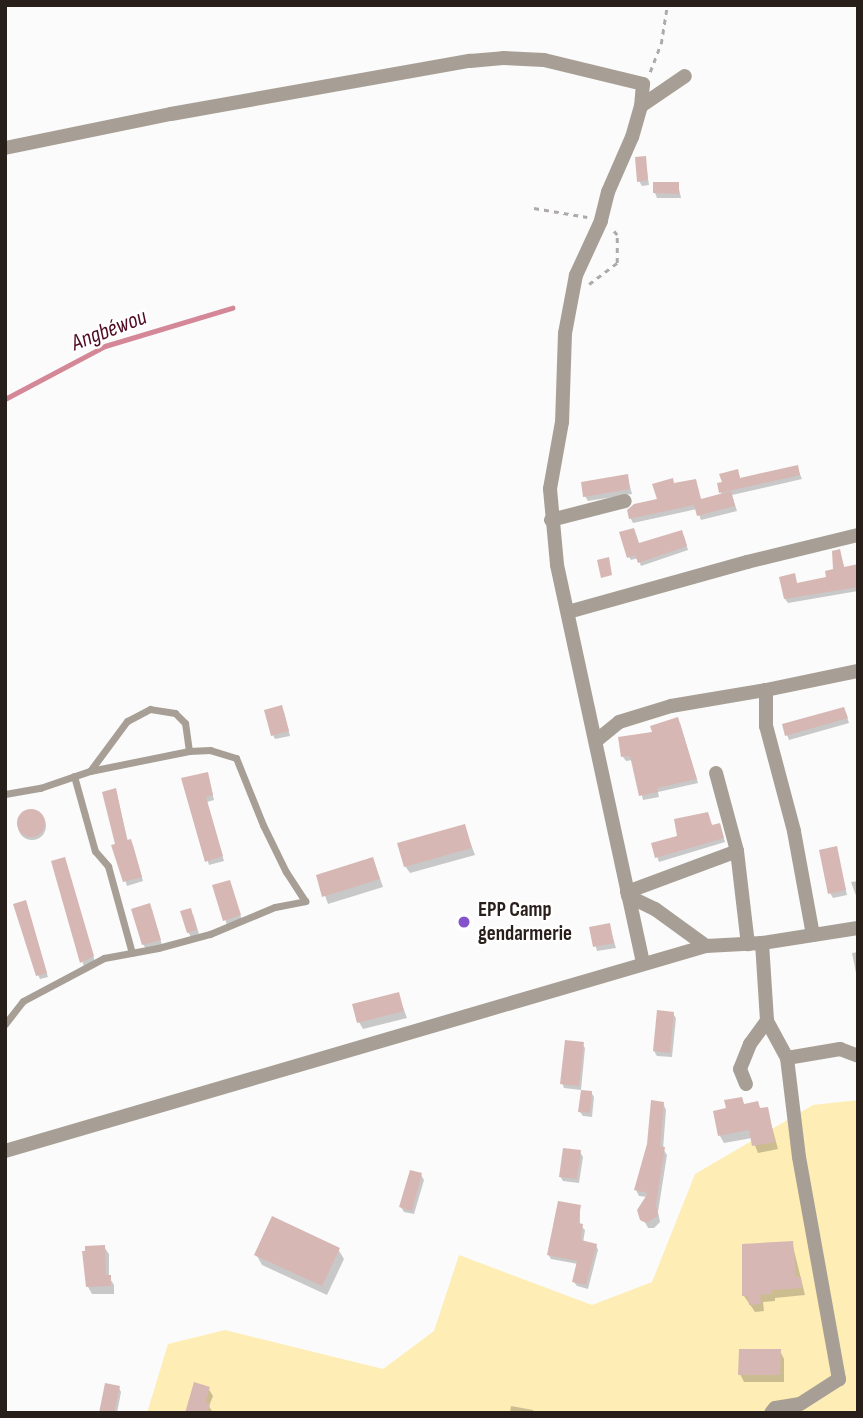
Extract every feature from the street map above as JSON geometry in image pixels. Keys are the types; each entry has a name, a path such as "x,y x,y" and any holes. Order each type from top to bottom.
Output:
{"street":[{"path":"5,148 184,111 470,61 503,58 544,60 643,84 641,106 608,192 601,221 576,275 565,333 562,422 550,489 551,520 568,612 643,962"},
{"path":"641,106 685,76"},
{"path":"551,520 625,501"},
{"path":"568,612 759,558 858,535"},
{"path":"597,740 619,722 671,706 858,671"},
{"path":"766,690 766,726 794,831 813,935"},
{"path":"716,774 737,851 767,1021 787,1058 799,1157 839,1379 800,1404 775,1408 771,1413"},
{"path":"627,894 737,851"},
{"path":"627,894 654,909 706,946"},
{"path":"5,1151 643,962 706,946 755,944 858,928"},
{"path":"746,1084 740,1069 750,1044 767,1021"},
{"path":"787,1058 840,1049 858,1056"}],"lane":[{"path":"90,771 127,721 150,709 175,713 185,723 189,751"},
{"path":"5,794 40,788 90,771 189,751 210,750 236,758 263,825 286,872 305,901 275,907 210,934 104,958 23,1001 5,1024"},
{"path":"74,776 96,850 108,866 132,953"}],"path":[{"path":"654,66 667,5"}],"shaded area":[{"path":"858,1100 858,1413 147,1413 168,1344 225,1330 383,1369 434,1331 459,1255 592,1305 652,1282 695,1174 813,1105"}],"building":[{"path":"646,156 648,180 637,182 635,157"},
{"path":"653,182 679,182 679,194 653,193"},
{"path":"798,465 800,475 719,493 717,483 722,482 719,474 738,469 740,478"},
{"path":"628,474 630,489 583,497 581,482"},
{"path":"673,478 674,483 696,479 701,499 731,491 735,506 697,516 694,505 629,519 627,510 634,504 657,499 652,484"},
{"path":"634,528 639,543 682,530 687,546 638,563 635,555 627,558 619,532"},
{"path":"840,549 844,567 858,564 858,587 784,599 779,577 795,573 797,583 826,577 825,571 833,569 832,551"},
{"path":"609,557 612,575 601,578 597,560"},
{"path":"282,705 289,731 271,736 264,710"},
{"path":"844,707 848,718 785,736 782,724"},
{"path":"678,717 697,779 657,788 658,792 639,796 630,756 621,757 618,737 652,732 650,726"},
{"path":"208,772 213,795 206,797 223,856 205,862 181,778"},
{"path":"116,788 127,840 131,839 142,877 123,882 111,845 115,844 102,792"},
{"path":"31,809 41,813 45,823 41,833 31,837 21,833 17,823 21,813"},
{"path":"708,812 712,825 720,823 724,838 655,858 651,843 677,836 674,819"},
{"path":"465,824 472,848 404,867 397,843"},
{"path":"837,846 846,890 828,894 819,850"},
{"path":"65,857 94,956 80,963 51,861"},
{"path":"373,857 380,879 322,897 316,875"},
{"path":"230,880 241,915 223,921 212,885"},
{"path":"26,900 47,973 36,976 13,904"},
{"path":"150,903 161,940 142,945 131,909"},
{"path":"191,908 197,930 187,933 180,911"},
{"path":"610,923 614,943 593,947 589,927"},
{"path":"399,992 404,1011 357,1023 352,1004"},
{"path":"657,1010 674,1012 670,1053 653,1051"},
{"path":"565,1040 584,1042 579,1086 560,1084"},
{"path":"581,1090 592,1091 590,1113 578,1112"},
{"path":"742,1097 744,1104 758,1101 760,1108 768,1107 775,1142 752,1146 749,1130 718,1136 713,1111 726,1108 724,1100"},
{"path":"651,1100 664,1102 660,1146 665,1147 656,1204 658,1216 646,1223 640,1220 637,1210 648,1193 634,1190 647,1144"},
{"path":"563,1148 581,1150 577,1179 559,1177"},
{"path":"410,1170 422,1173 412,1211 399,1207"},
{"path":"558,1201 581,1205 578,1223 583,1224 581,1240 597,1244 586,1285 572,1282 577,1261 547,1255"},
{"path":"272,1216 340,1248 322,1286 254,1255"},
{"path":"793,1241 796,1277 801,1277 802,1288 772,1290 772,1294 760,1295 761,1304 749,1305 748,1296 742,1296 742,1244"},
{"path":"105,1245 106,1275 111,1275 111,1286 86,1287 82,1251 85,1251 85,1246"},
{"path":"739,1349 781,1349 780,1375 738,1375"},
{"path":"194,1382 210,1387 205,1402 210,1404 207,1413 185,1413"},
{"path":"105,1383 120,1386 114,1413 99,1413"}],"waterway":[{"name":"Angbéwou","path":"5,399 105,346 232,308"}],"place":[{"name":"EPP Camp gendarmerie","path":"464,922"}]}
